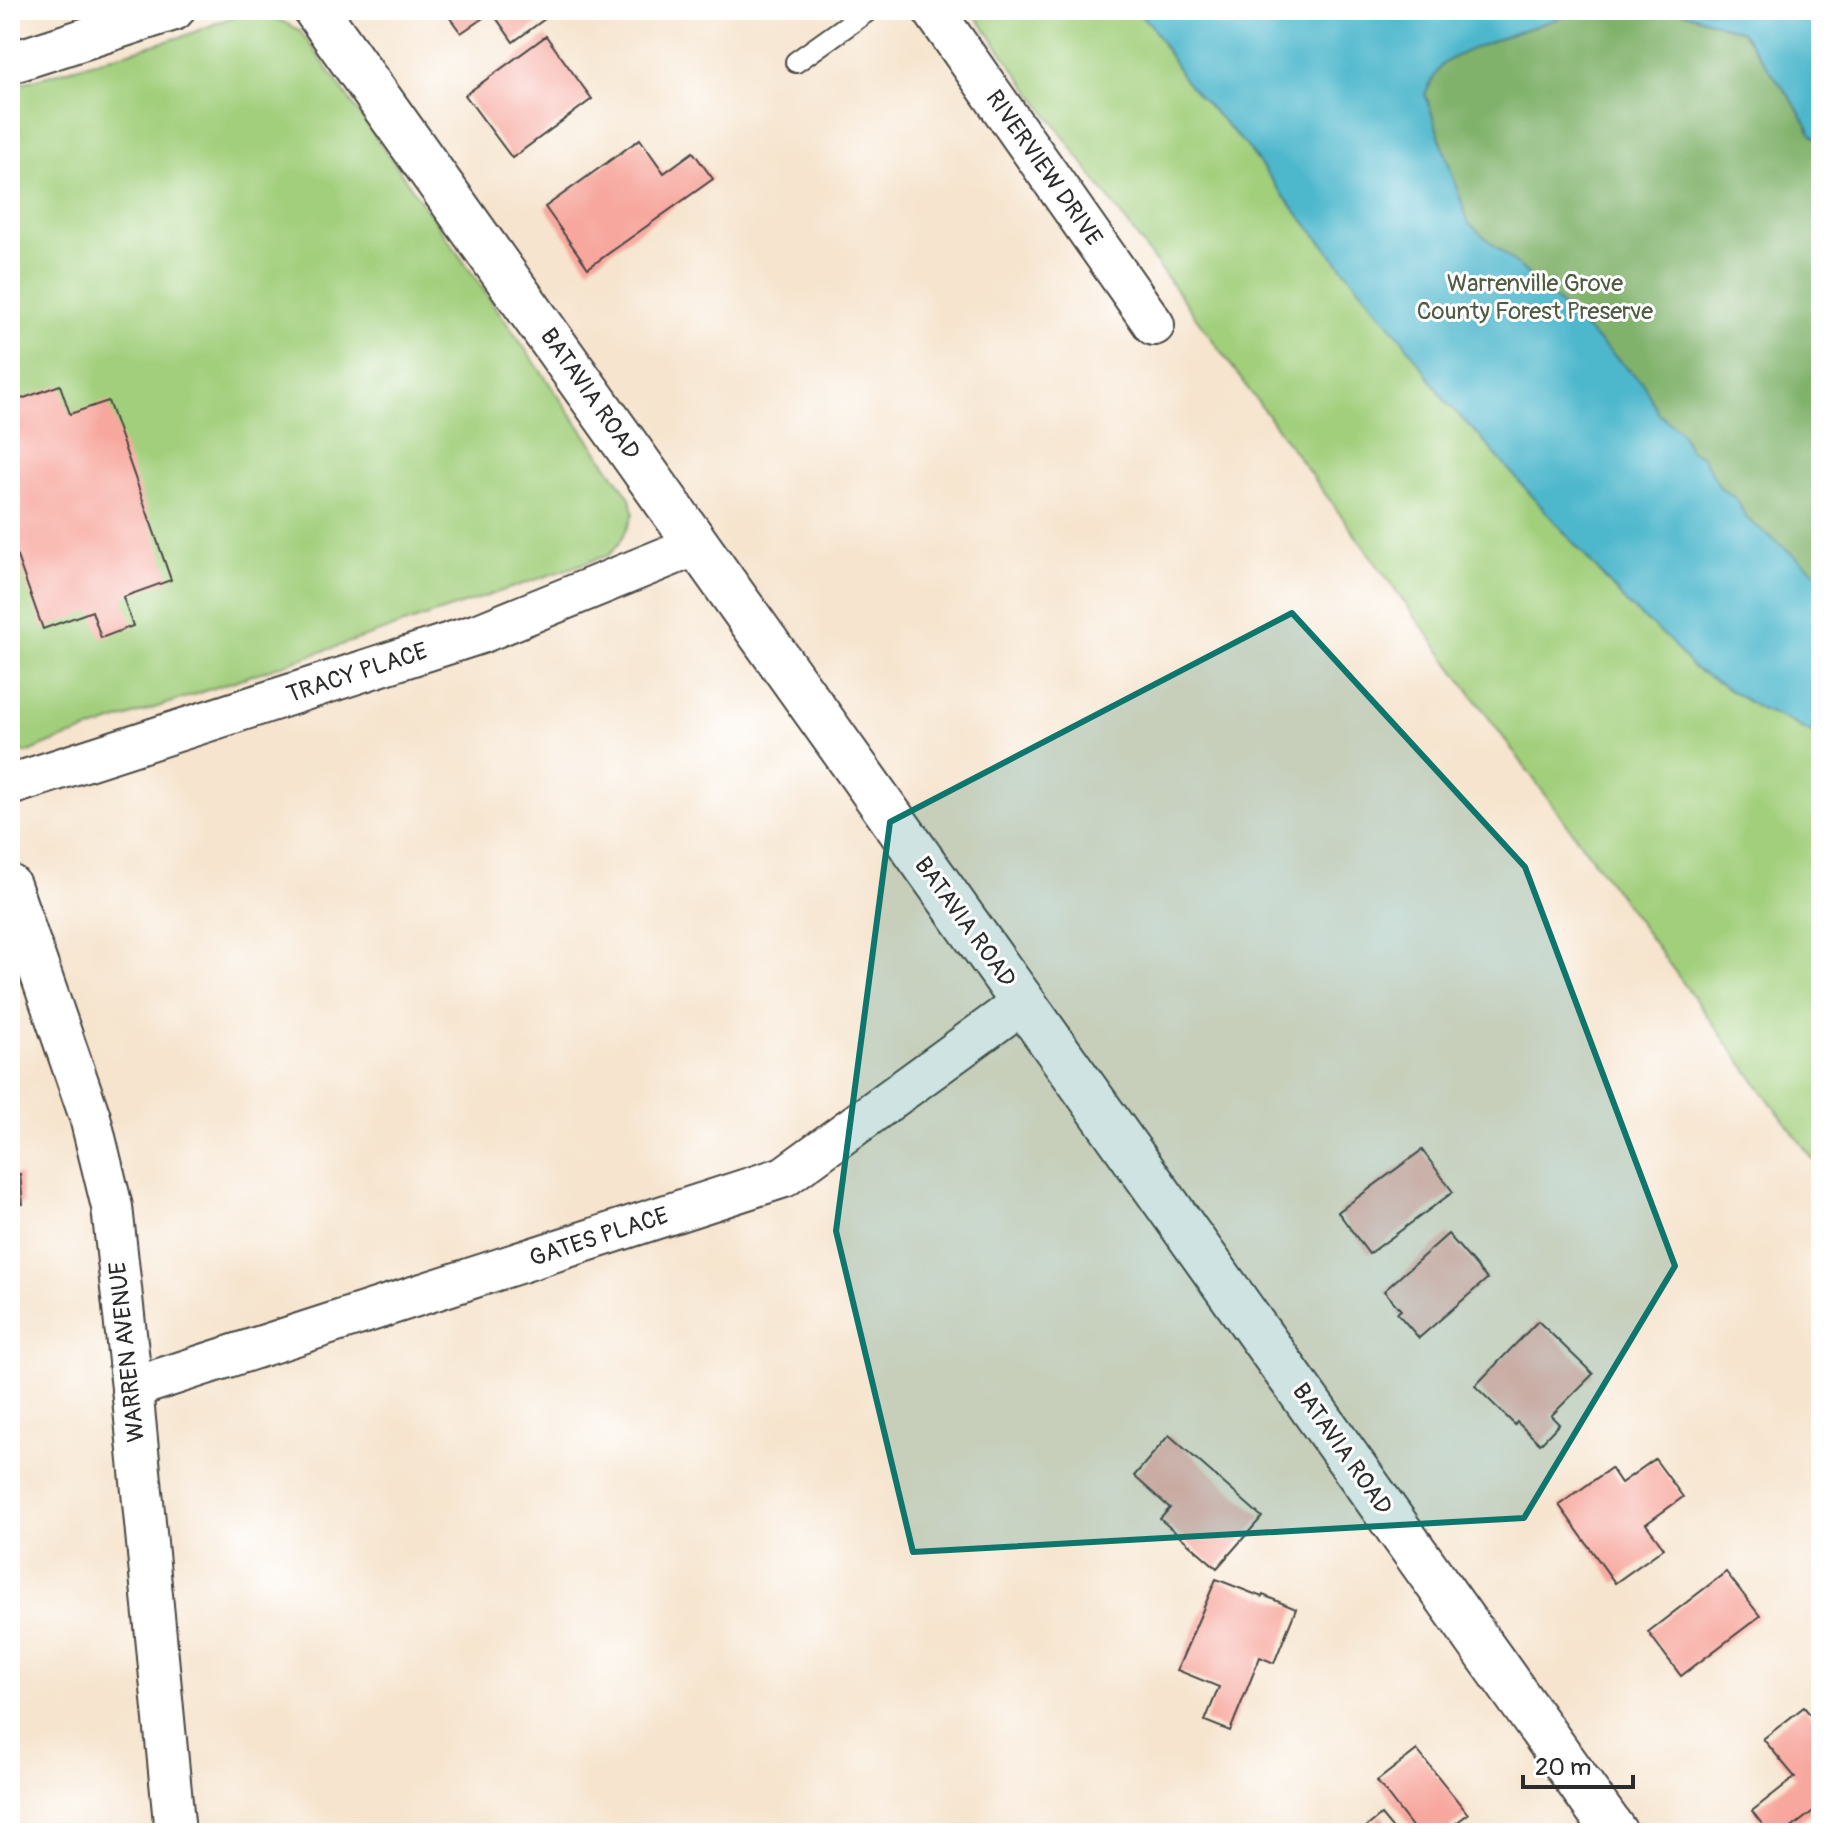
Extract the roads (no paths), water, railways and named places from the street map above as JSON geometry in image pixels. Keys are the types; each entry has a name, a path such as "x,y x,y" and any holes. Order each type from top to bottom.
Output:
{"main road":[{"name":"BATAVIA ROAD","path":"316,10 1615,1833"}],"street":[{"path":"10,63 174,10"},
{"name":"RIVERVIEW DRIVE","path":"933,10 1154,325"},
{"name":"TRACY PLACE","path":"10,785 481,633 697,545"},
{"name":"WARREN AVENUE","path":"10,885 90,1117 112,1207 175,1833"},
{"name":"GATES PLACE","path":"132,1388 784,1177 1024,1002"}],"lane":[{"path":"796,62 869,10"}],"water":[{"path":"1134,10 1588,10 1510,35 1450,59 1441,66 1425,94 1469,224 1519,266 1643,383 1658,413 1681,432 1690,451 1702,456 1720,487 1737,500 1746,518 1821,576 1821,738 1760,709 1692,667 1668,639 1629,606 1447,403 1402,339 1285,198 1248,148 1185,81 1151,25"},
{"path":"1676,10 1821,10 1821,141 1813,136 1793,101 1741,31"}],"park label":[{"name":"Warrenville Grove County Forest Preserve","path":"1535,297"}]}
